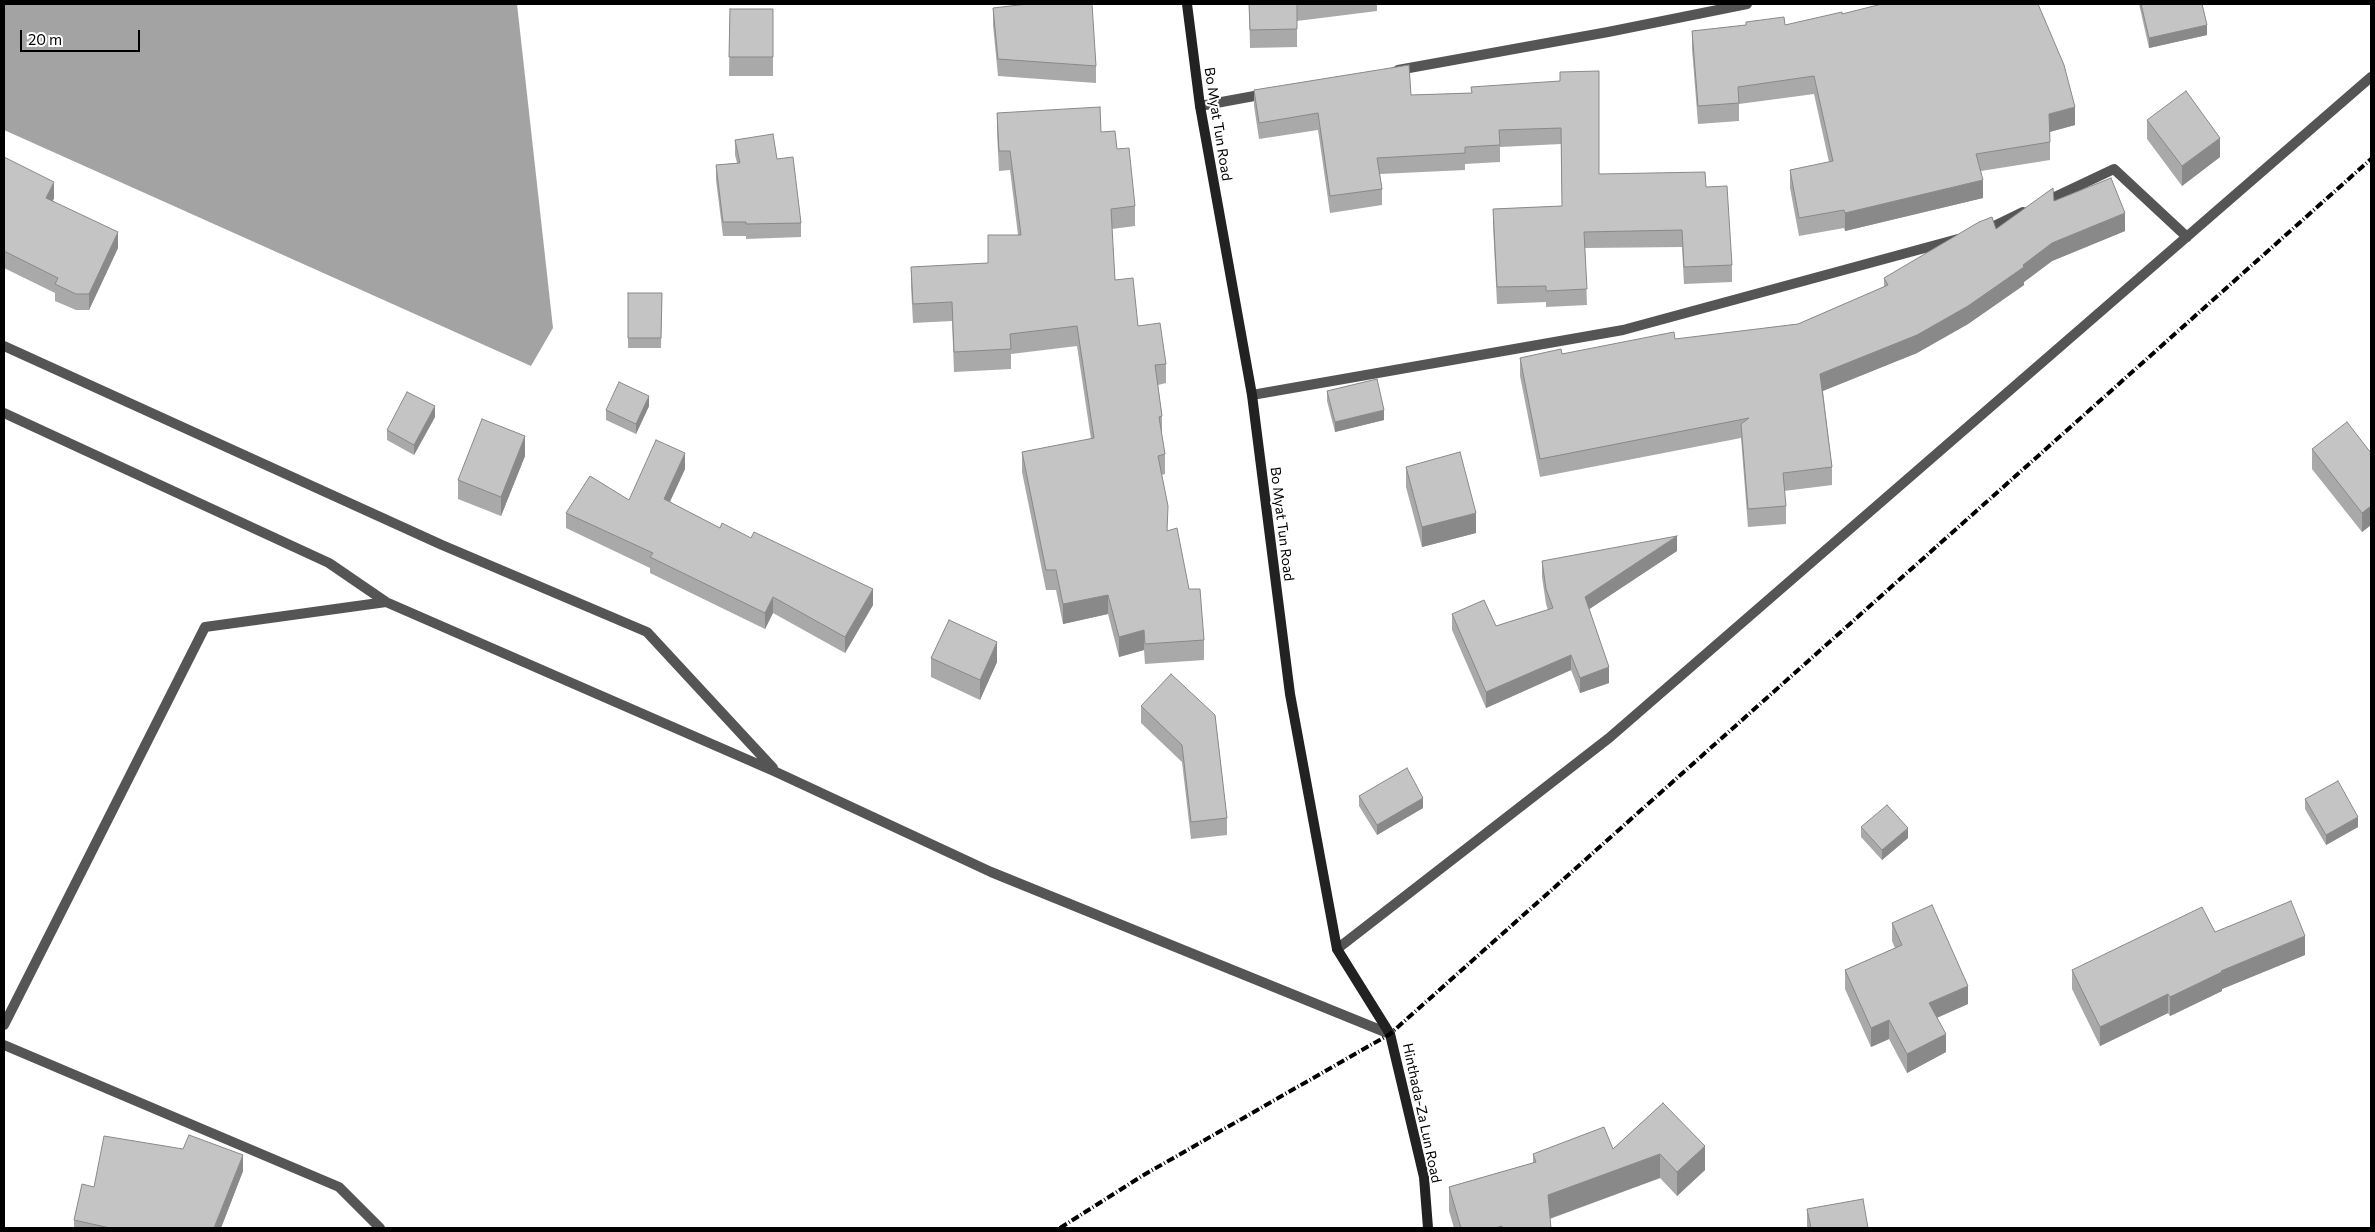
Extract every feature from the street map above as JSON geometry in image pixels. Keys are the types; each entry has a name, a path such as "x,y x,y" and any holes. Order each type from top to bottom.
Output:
{"main road":[{"name":"Bo Myat Tun Road","path":"1187,4 1200,106 1252,395 1290,694 1337,949 1390,1034"},
{"name":"Hinthada-Za Lun Road","path":"1390,1034 1424,1177 1428,1228"}],"street":[{"path":"1384,72 1608,32 1747,4"},
{"path":"1337,949 1610,738 2371,78"},
{"path":"1200,106 1278,92"},
{"path":"1252,395 1623,330 1980,233 2114,169 2187,237"},
{"path":"4,346 442,545 647,632 776,772"},
{"path":"4,413 329,563 386,602 776,772 991,872 1390,1034"},
{"path":"4,1025 204,627 386,602"},
{"path":"4,1045 339,1186 380,1228"}],"shaded area":[{"path":"4,4 517,4 553,328 531,366 4,130"}],"building":[{"path":"1028,4 1092,4 1096,66 998,59 993,8"},
{"path":"1249,4 1297,4 1297,29 1250,30"},
{"path":"1882,4 2038,4 2064,65 2075,107 2049,114 2050,142 1976,154 1983,180 1845,213 1844,210 1799,218 1790,170 1833,161 1814,76 1738,87 1739,103 1698,106 1692,31 1746,25 1746,22 1784,17 1785,25"},
{"path":"2141,4 2202,4 2207,25 2149,38"},
{"path":"730,9 773,9 773,57 729,57"},
{"path":"1409,65 1411,95 1472,93 1471,87 1560,81 1560,72 1599,71 1599,174 1705,172 1706,187 1727,186 1732,265 1684,267 1682,230 1584,232 1587,289 1546,291 1546,286 1497,287 1493,209 1562,206 1561,128 1499,130 1500,145 1465,147 1465,153 1377,158 1382,189 1330,196 1318,113 1259,123 1254,90"},
{"path":"2186,91 2220,138 2182,166 2147,120"},
{"path":"1100,107 1101,132 1115,131 1117,149 1129,148 1135,206 1111,209 1115,280 1133,278 1138,326 1160,323 1166,364 1155,365 1162,416 1159,417 1165,454 1158,456 1168,506 1167,531 1177,528 1189,589 1200,589 1204,640 1145,644 1144,630 1119,637 1108,595 1063,604 1056,570 1046,570 1022,452 1094,438 1077,326 1010,334 1011,349 954,352 952,302 913,304 911,267 988,263 988,235 1021,235 1010,151 999,151 997,113"},
{"path":"773,134 777,159 793,157 801,223 746,224 746,222 723,222 716,165 740,163 735,140"},
{"path":"4,157 54,182 46,198 118,232 89,294 76,294 55,284 58,278 4,251"},
{"path":"2111,178 2125,213 2052,243 2023,265 2024,267 1968,306 1917,335 1820,374 1832,467 1783,473 1786,506 1748,509 1741,424 1749,418 1540,459 1520,358 1561,349 1562,354 1674,332 1675,339 1798,324 1888,285 1884,278 1979,222 1992,217 1996,229 2053,188 2054,201"},
{"path":"628,293 662,293 661,338 628,338"},
{"path":"1377,379 1384,410 1335,422 1327,391"},
{"path":"619,382 649,396 636,424 606,410"},
{"path":"407,392 435,406 414,445 387,430"},
{"path":"482,419 525,436 501,497 458,480"},
{"path":"2347,422 2371,453 2371,506 2362,513 2312,449"},
{"path":"656,440 685,453 664,499 720,528 722,523 751,538 754,532 873,589 845,637 773,597 765,613 650,557 653,553 566,513 590,476 629,500"},
{"path":"1460,452 1476,513 1422,527 1406,467"},
{"path":"1677,536 1585,597 1609,667 1580,678 1571,655 1486,692 1452,614 1484,600 1496,626 1553,608 1546,589 1542,561"},
{"path":"949,620 997,642 980,680 931,658"},
{"path":"1171,674 1215,715 1227,818 1191,822 1182,745 1141,706"},
{"path":"1407,768 1423,798 1377,825 1359,796"},
{"path":"2338,781 2358,817 2326,835 2305,799"},
{"path":"1887,805 1908,828 1882,850 1861,827"},
{"path":"2291,901 2305,936 2221,971 2170,997 2168,994 2100,1027 2072,970 2202,907 2215,932"},
{"path":"1932,905 1968,986 1929,1003 1946,1034 1907,1054 1889,1020 1871,1028 1845,970 1902,945 1892,923"},
{"path":"1663,1103 1705,1146 1677,1172 1660,1154 1548,1195 1551,1228 1502,1228 1502,1226 1495,1228 1461,1228 1449,1187 1536,1162 1533,1154 1604,1127 1613,1149"},
{"path":"189,1135 243,1155 214,1228 110,1228 74,1220 82,1184 94,1187 104,1136 183,1149"},
{"path":"1863,1199 1868,1228 1811,1228 1807,1209"}],"railway":[{"path":"1060,1228 1142,1176 1390,1034 2371,159"}]}
